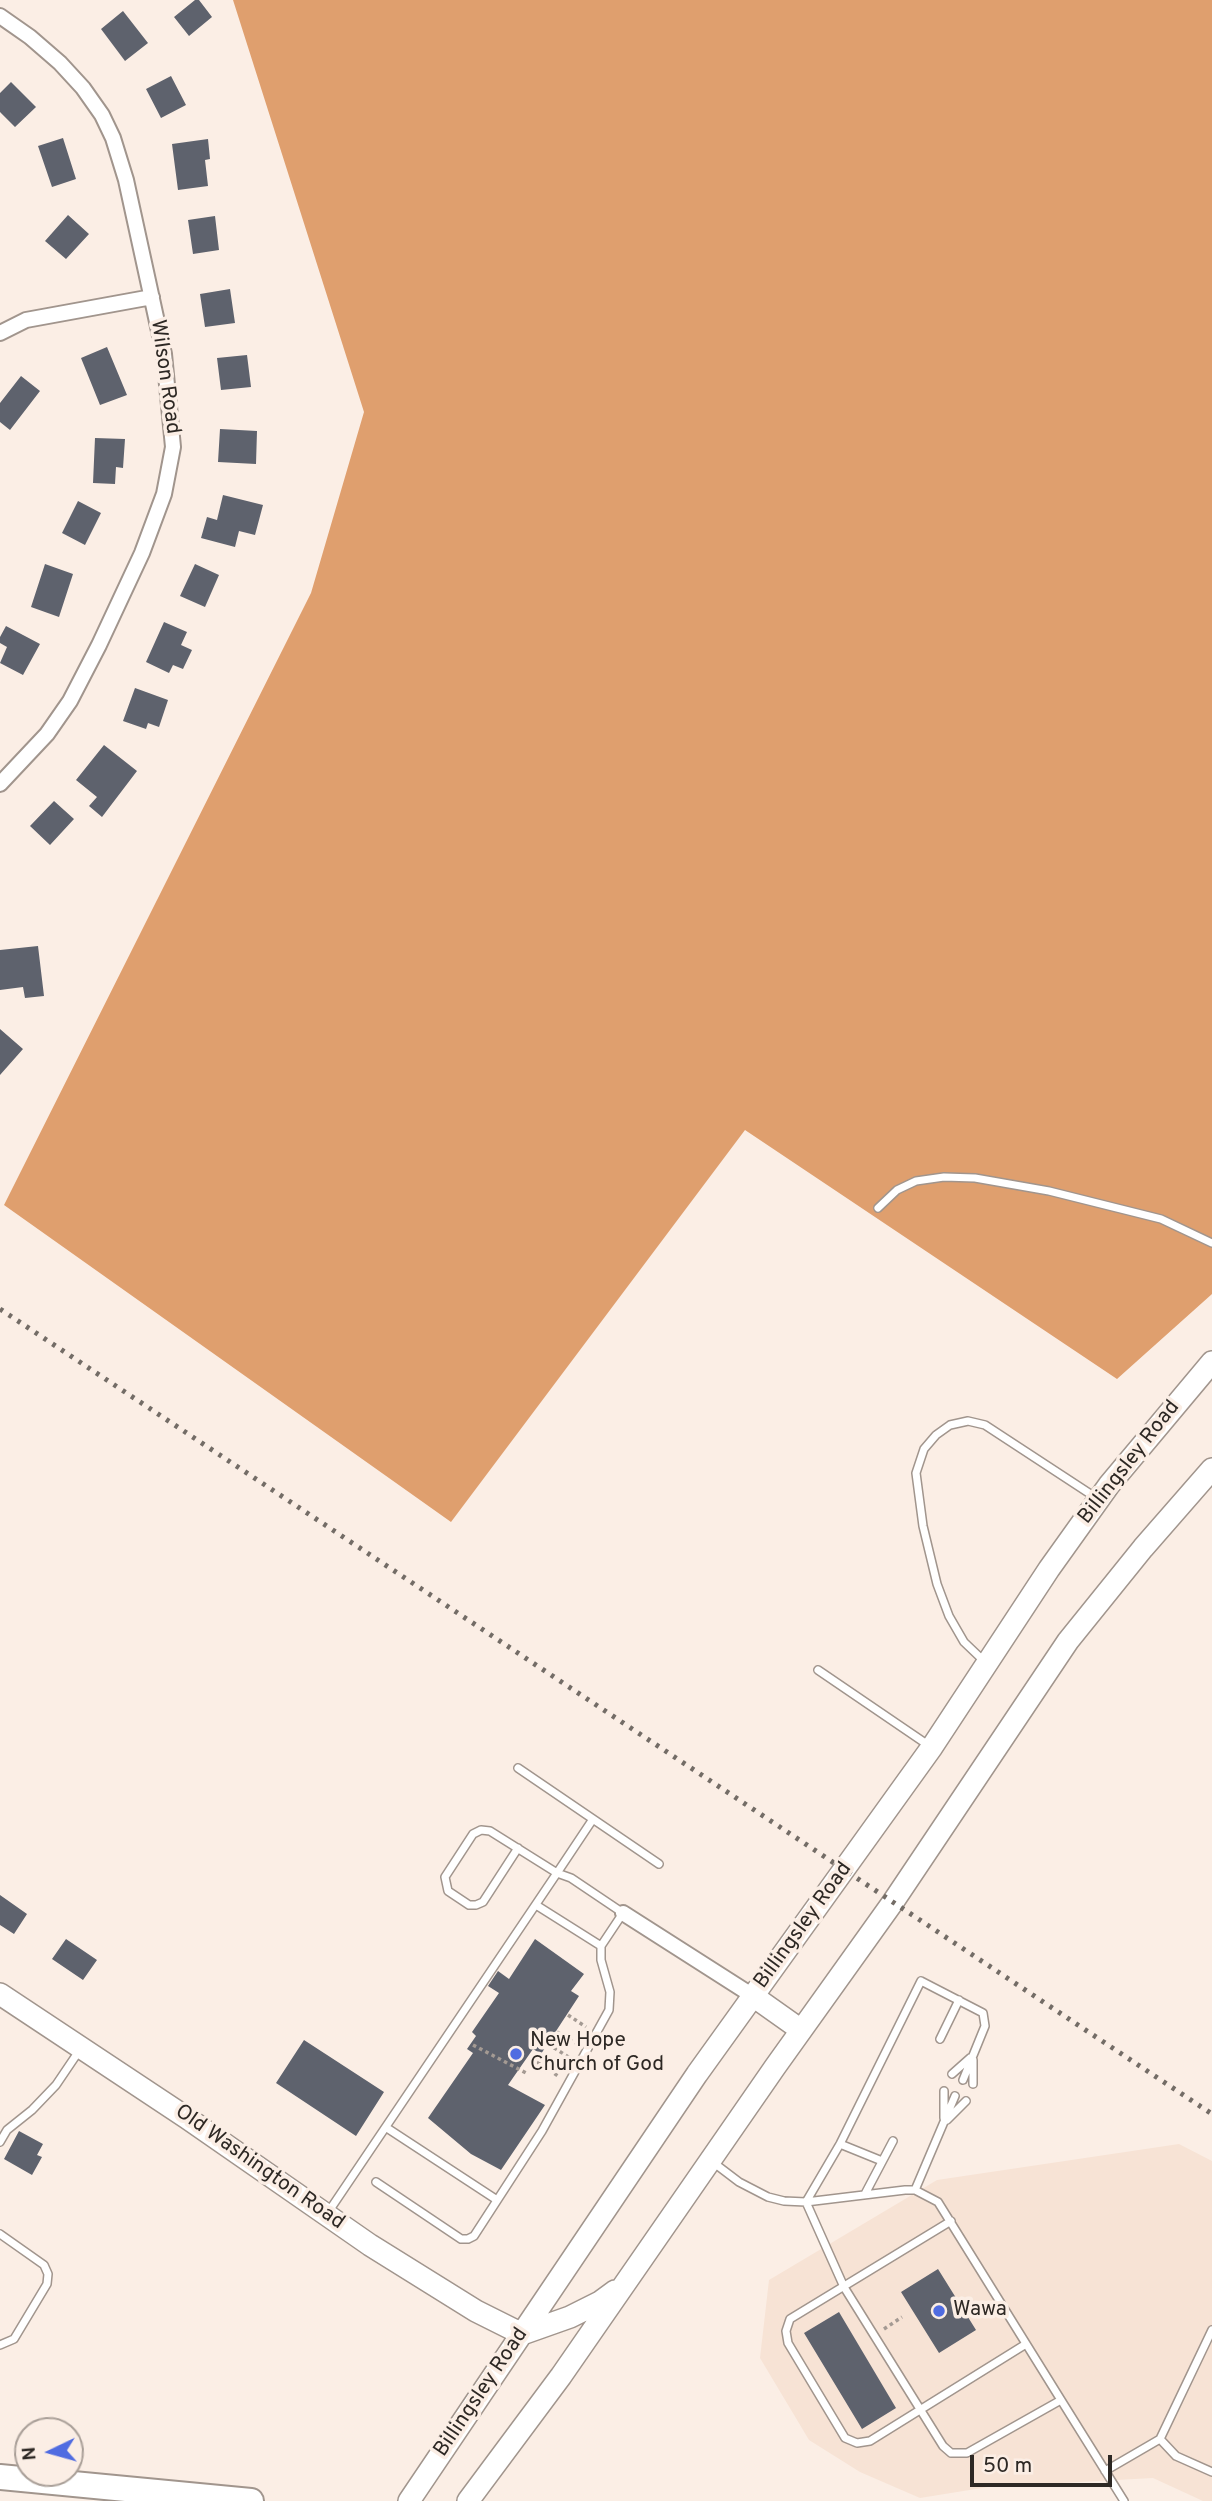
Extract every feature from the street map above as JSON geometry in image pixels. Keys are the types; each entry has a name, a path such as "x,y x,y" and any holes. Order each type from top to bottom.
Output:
{"highway":[{"path":"0,2477 251,2501"}],"main road":[{"name":"Billingsley Road","path":"409,2501 690,2085 932,1747 1049,1569 1099,1499 1212,1362"},
{"path":"468,2501 561,2376 893,1902 1068,1641 1143,1548 1212,1469"},
{"name":"Old Washington Road","path":"0,1994 370,2245 477,2311 522,2334"},
{"path":"753,1996 801,2030"},
{"path":"522,2334 570,2317 600,2302 627,2281"}],"street":[{"name":"Wilson Road","path":"0,16 60,63 83,88 102,115 113,138 126,180 164,355 173,447 164,494 142,553 70,701 47,734 0,784"},
{"path":"0,333 26,320 152,297"},
{"path":"623,1913 753,1996"}],"lane":[{"path":"878,1208 897,1190 916,1181 944,1177 975,1178 1049,1191 1161,1219 1212,1243"},
{"path":"987,1664 964,1642 937,1584 923,1526 916,1473 924,1449 936,1435 950,1425 968,1421 985,1425 1099,1499"},
{"path":"818,1670 932,1747"},
{"path":"518,1768 659,1864"},
{"path":"327,2215 593,1819"},
{"path":"376,2182 461,2239 474,2236 542,2131 609,2010 611,2001 601,1960 601,1946 623,1913 571,1878 557,1873 490,1830 473,1834 444,1877 448,1891 469,1905 483,1902 518,1848"},
{"path":"536,1905 601,1946"},
{"path":"806,2202 840,2144 921,1981 983,2013 985,2026 963,2080"},
{"path":"940,2039 959,2000"},
{"path":"0,2142 7,2130 32,2110 56,2085 82,2048"},
{"path":"952,2074 973,2056"},
{"path":"973,2056 973,2084"},
{"path":"944,2091 944,2123"},
{"path":"915,2190 955,2096"},
{"path":"944,2123 966,2101"},
{"path":"387,2128 496,2200"},
{"path":"865,2194 893,2141"},
{"path":"840,2144 882,2161"},
{"path":"710,2161 739,2182 768,2197 784,2201 806,2202 915,2190 937,2202 1124,2501"},
{"path":"806,2202 844,2287 943,2446 951,2453 959,2454 976,2449 1061,2400"},
{"path":"951,2221 790,2319 786,2331 788,2343 845,2438 857,2443 870,2441 1026,2344"},
{"path":"0,2234 44,2265 48,2274 47,2284 14,2339 0,2345"},
{"path":"1105,2471 1160,2439 1212,2330"},
{"path":"1160,2439 1177,2456 1212,2472"}],"path":[{"path":"568,2015 596,2034"},
{"path":"557,2032 588,2049"},
{"path":"548,2044 579,2064"},
{"path":"473,2045 528,2074"},
{"path":"537,2062 569,2083"},
{"path":"874,2336 902,2316"}],"shaded area":[{"path":"233,0 1212,0 1212,1294 1117,1379 745,1130 451,1522 4,1205 311,593 364,412"},
{"path":"1179,2144 1212,2161 1212,2501 1203,2501 1153,2478 988,2487 920,2498 860,2472 809,2440 760,2358 769,2280 937,2180"}],"building":[{"path":"195,0 199,0 212,17 189,36 174,17"},
{"path":"123,11 148,43 125,61 101,29"},
{"path":"171,76 186,105 161,118 146,89"},
{"path":"11,82 36,107 15,127 0,112 0,93"},
{"path":"63,138 76,179 52,187 38,146"},
{"path":"208,139 210,159 205,160 208,186 178,190 172,144"},
{"path":"68,215 89,234 66,259 45,241"},
{"path":"215,216 219,250 193,254 188,220"},
{"path":"230,289 235,323 205,327 200,294"},
{"path":"107,347 127,395 100,405 81,358"},
{"path":"247,355 251,387 221,390 217,358"},
{"path":"21,376 40,391 10,430 0,422 0,403"},
{"path":"220,429 257,431 256,464 218,462"},
{"path":"95,438 125,439 123,468 116,467 115,484 93,483"},
{"path":"223,495 263,505 255,535 239,531 235,547 201,538 207,517 217,520"},
{"path":"78,501 101,513 85,545 62,533"},
{"path":"45,564 73,574 59,617 31,607"},
{"path":"195,564 219,575 205,607 180,596"},
{"path":"164,622 187,632 181,645 192,650 183,669 173,665 169,673 146,662"},
{"path":"6,626 40,644 23,675 0,663 7,647 0,643"},
{"path":"135,688 168,700 159,727 148,723 146,729 123,721"},
{"path":"104,745 137,771 102,817 89,806 97,797 76,780"},
{"path":"54,801 74,819 50,845 30,826"},
{"path":"38,946 44,996 25,998 23,987 0,990 0,950"},
{"path":"0,1029 23,1049 0,1075"},
{"path":"0,1895 27,1914 14,1934 0,1925"},
{"path":"66,1939 97,1960 83,1980 52,1959"},
{"name":"New Hope Church of God","path":"535,1939 584,1974 571,1991 579,1996 541,2054 533,2049 508,2085 545,2105 501,2170 471,2154 428,2118 473,2053 467,2049 476,2036 472,2032 499,1993 488,1986 498,1971 509,1979"},
{"path":"304,2040 384,2092 356,2136 276,2083"},
{"path":"19,2131 43,2144 37,2155 42,2157 32,2175 4,2159"},
{"name":"Wawa","path":"938,2269 976,2330 939,2353 901,2292"},
{"path":"839,2312 896,2408 862,2429 804,2333"}],"railway":[{"path":"0,1309 1212,2114"}],"place":[{"name":"New Hope Church of God","path":"516,2054"},
{"name":"Wawa","path":"939,2311"}]}
